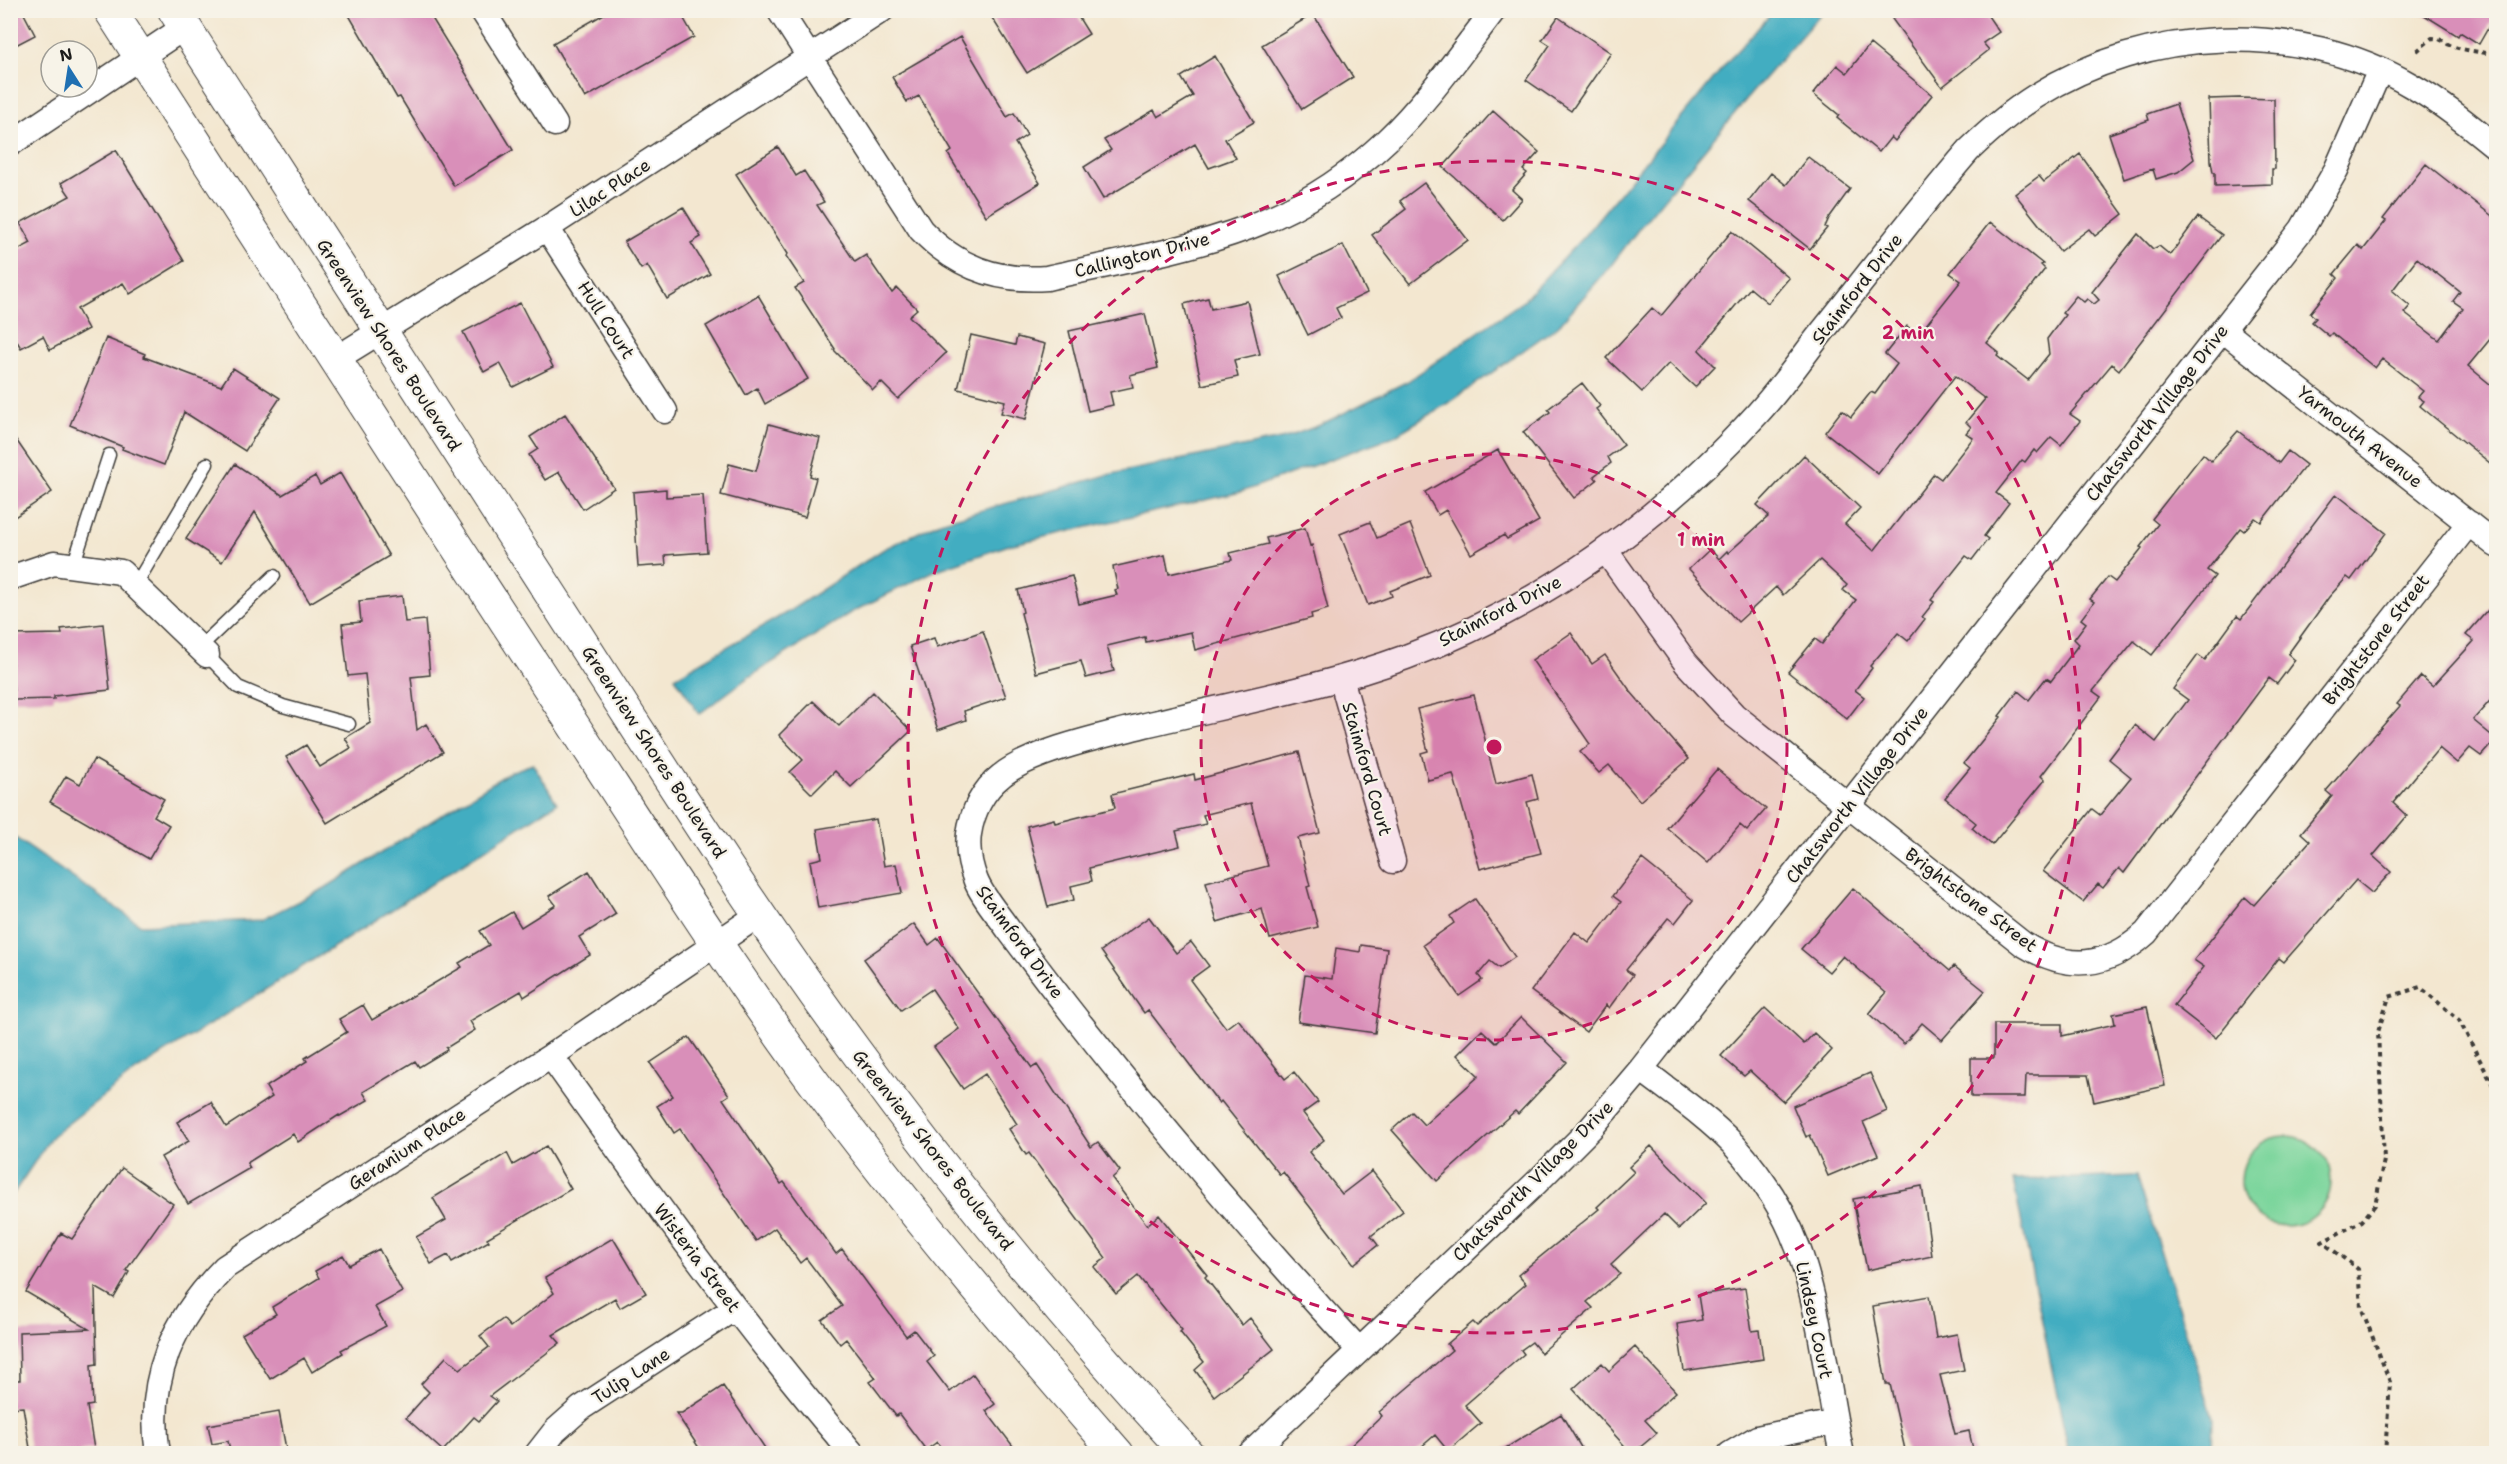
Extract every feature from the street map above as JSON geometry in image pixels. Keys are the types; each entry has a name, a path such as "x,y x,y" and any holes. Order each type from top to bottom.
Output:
{"street":[{"path":"110,10 334,360 717,943 814,1082 914,1212 1018,1340 1118,1454"},
{"name":"Callington Drive","path":"779,10 910,215 933,243 962,263 1012,279 1047,278 1198,243 1250,227 1299,204 1360,164 1387,140 1424,99 1494,10"},
{"name":"Lilac Place","path":"334,360 547,228 882,10"},
{"path":"493,14 555,124"},
{"path":"10,144 140,57 180,19"},
{"name":"Greenview Shores Boulevard","path":"180,19 379,330 760,914 853,1048 952,1178 1056,1305 1188,1454"},
{"name":"Staimford Drive","path":"1359,1350 1258,1240 1155,1118 1056,993 985,897 976,882 968,850 969,833 980,801 989,787 1015,766 1056,750 1104,735 1341,678 1408,656 1473,629 1535,596 1606,551 1662,508 1714,460 1762,409 1963,157 1994,126 2036,96 2113,58 2163,45 2214,39 2248,39 2299,45 2349,58 2412,86 2454,114 2496,147"},
{"name":"Chatsworth Village Drive","path":"1250,1454 1536,1183 1591,1128 1641,1068 2302,229 2320,200 2380,70"},
{"name":"Hull Court","path":"547,228 664,411"},
{"name":"Yarmouth Avenue","path":"2223,330 2496,545"},
{"name":"Brightstone Street","path":"1606,551 1686,663 1734,715 2038,953 2054,959 2087,963 2119,953 2146,933 2469,523"},
{"path":"10,578 54,563 122,572 203,652"},
{"name":"Staimford Court","path":"1341,678 1393,861"},
{"name":"Geranium Place","path":"158,1454 155,1419 158,1385 166,1353 182,1318 202,1291 225,1267 551,1056 760,914"},
{"name":"Wisteria Street","path":"551,1056 648,1192 735,1308 853,1454"},
{"name":"Lindsey Court","path":"1641,1068 1732,1143 1758,1175 1781,1210 1798,1248 1810,1288 1842,1454"},
{"name":"Tulip Lane","path":"537,1454 555,1431 581,1408 735,1308"},
{"path":"1730,1454 1757,1438 1835,1422"}],"lane":[{"path":"73,566 109,455"},
{"path":"135,586 207,464"},
{"path":"274,576 203,652 238,687 283,706 349,724"}],"path":[{"path":"2417,51 2432,38 2441,38 2450,45 2486,53"},
{"path":"2385,1454 2390,1382 2361,1307 2358,1269 2322,1242 2362,1221 2375,1205 2384,1160 2378,1032 2389,997 2420,987 2459,1020 2496,1091"}],"green space":[{"path":"2286,1136 2303,1139 2318,1149 2328,1164 2331,1181 2328,1198 2318,1213 2303,1223 2286,1226 2269,1223 2254,1213 2244,1198 2241,1181 2244,1164 2254,1149 2269,1139"}],"water":[{"path":"1774,11 1823,11 1749,96 1609,268 1558,326 1453,400 1394,436 1241,492 1009,545 934,571 850,613 749,677 699,714 675,677 791,610 884,549 940,522 1107,475 1285,438 1320,425 1408,381 1523,301 1584,236 1733,55"},
{"path":"533,764 557,803 348,938 137,1070 52,1136 11,1197 11,835 141,925 261,920 325,888 510,772"},
{"path":"2137,1176 2213,1418 2212,1453 2069,1453 2013,1180"}],"building":[{"path":"10,10 22,10 35,35 10,48"},
{"path":"346,10 427,10 513,150 454,186 400,97 397,98"},
{"path":"611,10 679,10 694,37 585,98 553,43"},
{"path":"987,10 1074,10 1089,34 1027,73"},
{"path":"1904,10 1984,10 1999,32 1983,43 1989,50 1942,87 1892,19"},
{"path":"2416,10 2496,10 2496,14 2479,44 2460,32 2458,36"},
{"path":"1313,14 1353,77 1302,109 1262,45"},
{"path":"1558,17 1611,53 1571,111 1526,80 1550,45 1542,40"},
{"path":"960,37 1007,117 1014,113 1027,135 1015,143 1040,183 986,216 948,154 952,151 919,96 907,102 892,77"},
{"path":"1870,44 1932,95 1895,141 1891,137 1879,152 1837,118 1839,115 1813,94 1837,65 1847,73"},
{"path":"1215,56 1254,122 1225,139 1236,158 1209,168 1195,144 1103,199 1084,167 1111,150 1104,140 1154,110 1158,117 1193,96 1181,77"},
{"path":"2209,99 2274,99 2275,169 2272,169 2272,184 2215,186 2215,172 2213,172 2211,161"},
{"path":"2176,104 2194,159 2178,172 2156,179 2153,169 2124,179 2109,134 2149,120 2147,114"},
{"path":"1493,111 1539,152 1523,170 1527,173 1512,190 1522,199 1503,220 1443,167"},
{"path":"778,147 796,176 804,171 824,202 817,205 855,262 866,255 892,293 897,288 917,309 909,316 946,353 898,399 881,382 873,390 834,350 795,288 804,283 786,256 788,254 736,174"},
{"path":"116,150 184,261 130,294 123,283 77,309 88,329 50,350 43,336 21,348 10,330 10,254 31,243 20,223 70,196 61,183"},
{"path":"2080,154 2123,214 2095,236 2089,229 2060,251 2015,194 2039,176 2044,182"},
{"path":"1808,157 1850,189 1829,218 1825,227 1827,228 1810,249 1749,201 1771,173 1786,185"},
{"path":"2426,164 2496,219 2496,332 2468,366 2496,389 2496,468 2420,406 2424,401 2418,397 2423,391 2382,359 2375,368 2332,333 2329,336 2312,322 2316,318 2310,313 2338,278 2334,274 2358,245 2363,250 2386,221 2383,219","holes":["2417,258 2460,292 2453,301 2463,308 2439,340 2404,313 2410,306 2392,291"]},
{"path":"1424,183 1468,240 1410,284 1372,235 1406,209 1400,201"},
{"path":"683,207 701,237 691,243 710,274 667,299 647,265 641,269 624,242"},
{"path":"2198,217 2222,235 2119,370 2112,364 2070,414 2080,421 2061,445 2051,437 2037,453 2034,450 2025,462 2022,460 1996,493 2009,503 1984,536 1988,539 1972,560 1966,556 1931,600 1934,602 1922,617 1925,619 1908,641 1898,633 1870,666 1872,668 1855,690 1864,697 1847,719 1788,672 1815,639 1822,644 1856,600 1843,590 1847,585 1820,560 1783,595 1776,587 1738,622 1689,569 1710,549 1719,559 1769,516 1757,505 1804,455 1860,508 1845,524 1874,551 1934,474 1941,479 1973,438 1966,433 1971,427 1966,422 1985,399 1955,376 1878,474 1825,432 1842,410 1851,417 1871,392 1875,394 1897,364 1885,354 1907,326 1918,335 1961,281 1950,273 1990,222 2043,264 2041,265 2045,269 1987,343 1999,353 1997,356 2028,380 2049,354 2047,339 2065,315 2062,313 2076,296 2084,302 2087,299 2094,304 2099,300 2092,292 2138,234 2153,249 2159,246 2170,255"},
{"path":"1732,231 1789,278 1768,303 1750,288 1699,350 1715,366 1695,387 1669,363 1642,392 1606,358 1652,308 1661,316"},
{"path":"1343,245 1367,293 1336,308 1341,318 1308,335 1279,276"},
{"path":"758,295 808,379 765,404 757,388 746,395 706,326"},
{"path":"1208,298 1211,309 1247,301 1260,354 1234,360 1238,377 1202,385 1184,304"},
{"path":"520,303 553,367 513,387 500,363 484,372 463,332"},
{"path":"1145,314 1158,368 1130,375 1133,387 1110,392 1113,405 1088,411 1069,331"},
{"path":"971,335 1015,345 1017,337 1045,344 1026,419 1001,413 1005,401 958,389"},
{"path":"106,338 145,354 144,357 221,386 233,368 280,398 245,451 184,412 164,465 70,425"},
{"path":"1582,383 1600,406 1596,409 1624,445 1608,457 1611,463 1594,476 1597,480 1574,498 1523,432 1550,412 1548,409"},
{"path":"565,414 614,488 583,509 559,472 545,480 529,455 538,449 530,437"},
{"path":"769,424 820,438 810,476 816,478 805,517 721,495 729,464 756,471"},
{"path":"10,431 52,492 10,520"},
{"path":"2238,431 2279,463 2288,451 2306,465 2261,522 2255,518 2244,531 2240,528 2207,570 2215,576 2152,655 2134,641 2093,691 2101,697 2041,776 2045,780 1992,845 1972,828 1976,823 1945,798 1970,768 1964,763 2001,717 1999,716 2018,691 2029,700 2046,678 2051,681 2079,644 2074,639 2086,623 2081,619 2094,602 2090,599 2108,577 2115,582 2142,548 2140,547 2158,524 2152,519 2203,454 2211,461"},
{"path":"1498,450 1539,521 1507,539 1504,535 1471,554 1446,510 1438,515 1425,492"},
{"path":"235,464 282,495 315,476 320,485 340,473 389,556 310,603 255,512 222,562 186,539"},
{"path":"666,489 666,497 703,495 707,552 665,555 666,565 638,567 633,492"},
{"path":"2336,494 2386,533 2351,580 2347,577 2329,597 2288,654 2295,660 2277,684 2269,678 2124,873 2119,868 2103,888 2098,884 2083,902 2043,871 2092,809 2100,815 2131,777 2109,759 2135,725 2156,742 2188,700 2173,689 2198,655 2205,660 2237,616 2241,619"},
{"path":"1370,522 1377,538 1410,524 1430,575 1390,591 1392,596 1368,605 1340,534"},
{"path":"1305,528 1310,546 1312,545 1328,609 1311,614 1312,618 1195,650 1191,632 1146,642 1145,637 1107,646 1114,671 1086,678 1081,661 1036,673 1021,613 1023,612 1018,590 1072,576 1079,604 1117,595 1115,590 1118,589 1113,567 1165,555 1169,574 1232,560 1230,553 1268,544 1266,538"},
{"path":"402,596 405,622 425,620 430,675 411,677 417,730 426,724 443,752 327,823 286,757 306,745 320,767 351,748 345,738 370,723 365,674 348,676 342,624 361,622 359,601"},
{"path":"2496,601 2496,694 2473,720 2496,739 2481,756 2470,748 2457,763 2439,748 2393,803 2407,816 2373,856 2391,872 2372,893 2356,880 2284,962 2279,958 2216,1038 2174,1005 2204,967 2194,960 2245,897 2254,905 2310,841 2301,833 2332,796 2326,791 2400,706 2397,704 2421,676 2433,686 2474,641 2466,635"},
{"path":"103,624 110,690 54,696 54,699 14,700 11,635 62,634 61,629"},
{"path":"983,631 1006,697 964,711 966,720 938,730 910,646 934,638 937,647"},
{"path":"1571,633 1592,664 1605,655 1631,692 1689,759 1640,801 1609,765 1599,773 1580,752 1590,744 1532,660"},
{"path":"873,692 911,731 851,787 835,771 812,794 790,772 803,760 779,735 813,701 839,726"},
{"path":"1474,695 1496,784 1532,774 1538,799 1527,802 1541,853 1480,869 1453,774 1428,780 1421,753 1428,751 1417,709"},
{"path":"1299,752 1320,833 1298,838 1310,886 1307,887 1318,927 1270,939 1262,909 1217,922 1206,882 1268,866 1251,803 1203,815 1206,824 1176,831 1180,846 1089,868 1092,881 1071,886 1074,900 1048,907 1027,826 1054,819 1055,823 1115,808 1112,794 1194,774 1195,780"},
{"path":"94,759 164,799 154,816 169,825 149,859 50,802 66,776 80,784"},
{"path":"1717,769 1766,809 1747,831 1740,825 1708,863 1667,828"},
{"path":"876,819 884,866 896,864 902,893 818,908 810,861 822,858 817,829"},
{"path":"1642,859 1693,900 1675,923 1668,918 1626,970 1633,975 1609,1008 1606,1005 1586,1032 1531,991 1575,932 1589,943 1621,902 1613,896"},
{"path":"589,871 616,914 579,937 590,955 524,997 521,991 470,1021 475,1030 446,1048 447,1050 419,1067 415,1061 363,1092 368,1100 339,1115 298,1142 293,1134 247,1163 250,1168 188,1204 161,1157 189,1141 177,1122 211,1102 226,1127 272,1097 266,1087 307,1061 305,1058 347,1032 339,1019 363,1005 372,1020 462,967 459,963 489,945 480,931 512,912 521,927 556,905 549,896"},
{"path":"1853,888 1950,971 1954,966 1985,991 1942,1040 1922,1023 1904,1044 1869,1014 1886,993 1843,956 1829,972 1801,949"},
{"path":"1475,899 1515,957 1499,968 1490,961 1478,975 1482,980 1459,996 1423,945 1454,923 1450,916"},
{"path":"1149,917 1176,953 1191,942 1209,966 1190,980 1226,1028 1238,1019 1285,1079 1294,1072 1318,1102 1303,1113 1324,1140 1309,1152 1342,1194 1372,1171 1403,1211 1371,1236 1378,1245 1354,1264 1283,1172 1280,1175 1221,1101 1219,1103 1148,1010 1144,1013 1101,951"},
{"path":"914,924 929,945 938,938 1032,1068 1037,1065 1091,1147 1098,1142 1120,1171 1112,1178 1147,1225 1159,1215 1207,1275 1205,1277 1242,1325 1250,1318 1274,1349 1214,1396 1195,1370 1204,1362 1180,1332 1182,1330 1138,1276 1116,1294 1094,1267 1106,1258 1029,1153 1026,1155 1009,1129 1017,1124 985,1074 963,1089 934,1047 959,1029 932,989 901,1010 864,959"},
{"path":"1361,945 1387,949 1375,1033 1298,1022 1305,975 1332,979 1336,948 1360,952"},
{"path":"2147,1007 2165,1086 2094,1102 2088,1075 2026,1075 2025,1097 1971,1097 1971,1058 1994,1058 1994,1024 2062,1024 2062,1036 2115,1024 2113,1014"},
{"path":"1765,1008 1804,1044 1814,1033 1832,1050 1784,1102 1750,1071 1744,1076 1721,1056"},
{"path":"1521,1017 1567,1062 1518,1114 1515,1111 1437,1181 1392,1130 1412,1112 1424,1125 1479,1076 1457,1055 1482,1030 1496,1043"},
{"path":"689,1037 729,1095 723,1099 781,1184 784,1182 836,1254 842,1249 906,1336 914,1330 934,1356 927,1362 950,1392 973,1374 995,1404 986,1411 1019,1454 945,1454 937,1442 926,1450 899,1414 896,1416 870,1382 876,1378 846,1339 840,1344 822,1320 842,1306 806,1258 800,1263 775,1228 756,1241 680,1129 674,1133 657,1106 673,1096 650,1063"},
{"path":"1870,1073 1887,1111 1863,1122 1878,1155 1828,1176 1810,1135 1806,1137 1793,1106"},
{"path":"546,1146 571,1189 487,1238 489,1241 452,1262 448,1255 431,1264 416,1237 446,1220 433,1198 507,1153 513,1165"},
{"path":"1651,1146 1706,1203 1679,1229 1664,1214 1611,1264 1620,1274 1587,1302 1593,1308 1541,1353 1532,1342 1521,1350 1524,1354 1465,1405 1481,1423 1448,1451 1435,1435 1413,1454 1342,1454 1382,1416 1379,1412 1452,1350 1447,1344 1473,1322 1477,1326 1526,1284 1518,1275 1599,1209 1597,1207 1634,1172 1629,1167"},
{"path":"122,1168 173,1204 126,1270 129,1272 114,1298 95,1287 97,1364 91,1365 93,1405 87,1406 94,1449 80,1451 80,1454 31,1454 23,1407 10,1408 10,1380 20,1380 19,1332 89,1329 26,1292 61,1233 72,1239"},
{"path":"1922,1186 1932,1256 1867,1270 1853,1199"},
{"path":"613,1238 646,1293 620,1308 615,1298 553,1335 560,1343 490,1396 497,1401 479,1421 474,1417 443,1451 406,1418 429,1392 421,1384 446,1357 460,1369 489,1347 480,1336 503,1319 510,1327 554,1293 545,1278"},
{"path":"379,1249 402,1292 375,1307 386,1326 341,1350 343,1353 312,1372 304,1358 270,1379 242,1334 276,1314 272,1307 319,1278 315,1271 343,1255 349,1265"},
{"path":"1745,1288 1752,1331 1759,1330 1763,1359 1684,1371 1677,1324 1702,1320 1698,1295"},
{"path":"1929,1296 1936,1338 1957,1334 1964,1370 1940,1375 1955,1434 1969,1431 1974,1454 1906,1454 1890,1384 1886,1384 1873,1306"},
{"path":"1635,1347 1676,1392 1645,1420 1657,1433 1632,1454 1573,1389 1602,1363 1609,1371"},
{"path":"723,1386 769,1454 703,1454 676,1413 682,1413"},
{"path":"279,1412 287,1454 231,1454 228,1441 212,1444 208,1425"},
{"path":"1561,1414 1585,1454 1496,1454"}]}
